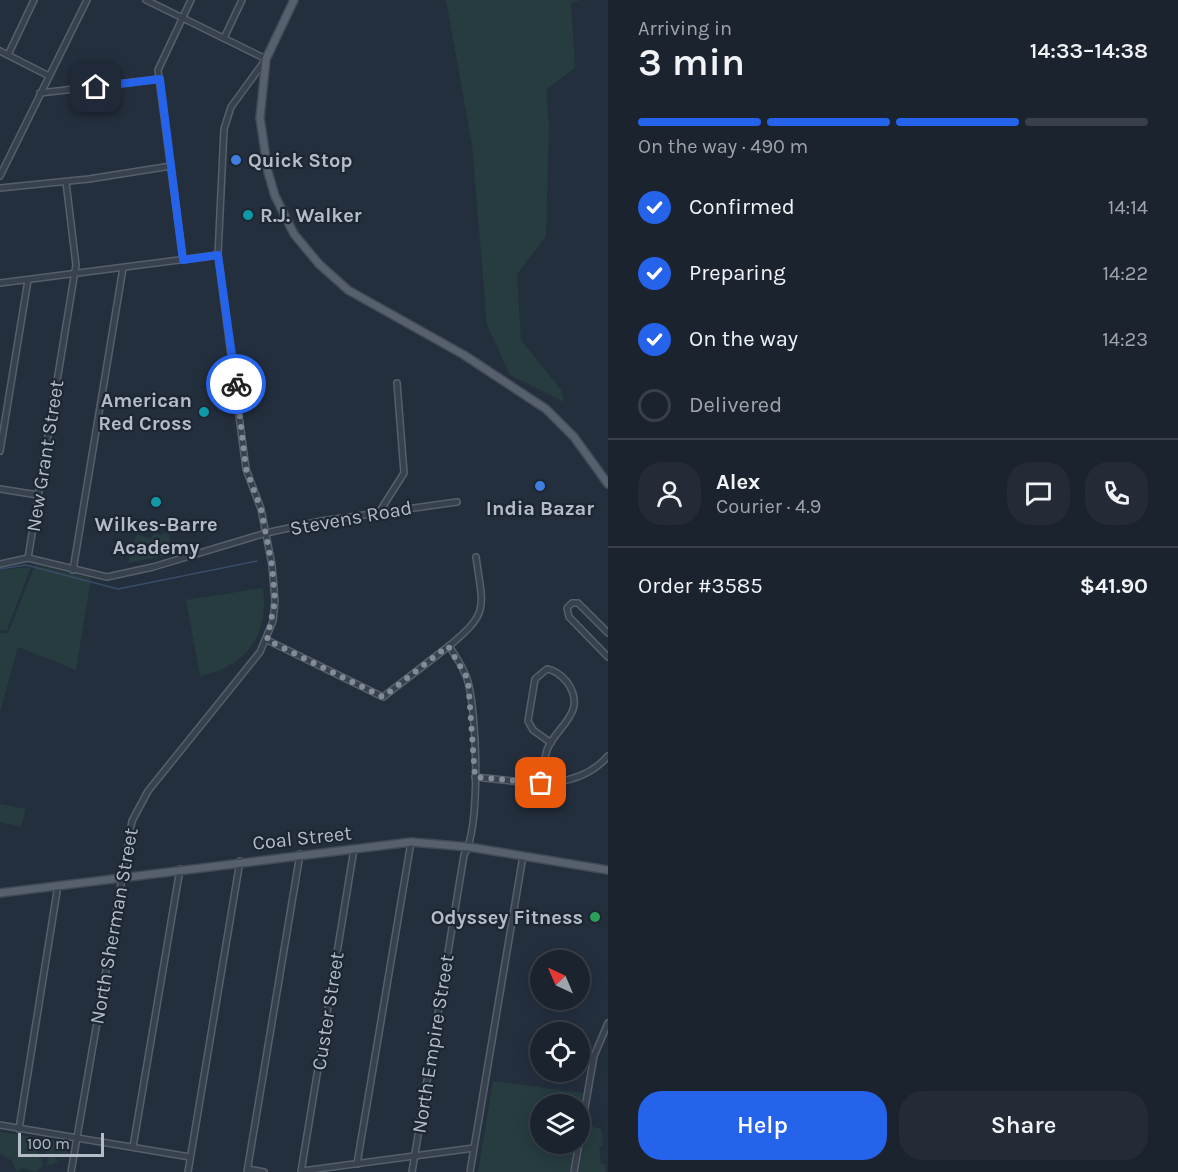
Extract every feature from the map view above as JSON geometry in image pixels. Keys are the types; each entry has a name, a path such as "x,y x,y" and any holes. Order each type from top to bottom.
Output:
{"main road":[{"path":"294,0 266,59 261,99 261,133 268,172 284,215 307,252 333,278 366,301 514,386 546,409 574,437 608,484"},
{"name":"Coal Street","path":"0,893 240,861 411,842 469,847 608,870"}],"street":[{"path":"8,55 34,0"},
{"path":"0,176 87,0"},
{"path":"146,0 266,59"},
{"path":"183,260 160,79 160,62 191,0"},
{"path":"224,38 242,0"},
{"path":"0,51 49,76"},
{"name":"North Sherman Street","path":"71,1172 132,821 148,791 243,675 267,640 275,601 266,533 246,469 218,255 224,129 231,107 266,59"},
{"path":"40,93 160,79"},
{"path":"0,188 66,182 171,166"},
{"name":"New Grant Street","path":"66,182 76,265 28,558 107,577"},
{"path":"0,283 218,255"},
{"path":"73,570 123,268"},
{"path":"0,451 28,280"},
{"path":"380,511 404,473 397,383"},
{"path":"0,489 38,495"},
{"name":"Stevens Road","path":"107,577 153,567 266,533 380,511 458,502"},
{"path":"267,640 383,697 476,622 480,610 476,557"},
{"path":"0,564 28,558"},
{"path":"607,654 569,617 567,608 572,603 578,603 608,633"},
{"name":"North Empire Street","path":"412,1172 464,855 469,847 475,777 468,679 448,646"},
{"path":"541,783 551,743 566,725 572,713 572,693 562,677 552,669 543,670 538,674 528,709 530,727 551,743"},
{"path":"475,777 541,783 580,777 592,771 608,756"},
{"path":"357,1164 411,842"},
{"name":"Custer Street","path":"301,1171 354,849"},
{"path":"264,1172 247,1171 300,854"},
{"path":"470,1172 523,856"},
{"path":"188,1172 240,861"},
{"path":"133,1147 180,869"},
{"path":"19,1129 58,885"},
{"path":"587,1094 594,1056 608,1023"},
{"path":"0,1125 190,1157"},
{"path":"301,1171 474,1148"},
{"path":"574,1172 577,1154"}],"green space":[{"path":"446,0 580,0 571,3 575,68 546,90 549,124 546,236 517,274 521,340 561,390 564,402 510,375 487,325 472,145"},
{"path":"168,532 173,554 128,563 137,534 151,539 154,533 160,535"},
{"path":"35,565 91,578 76,670 18,647 0,712 0,633 8,633"},
{"path":"31,567 7,630 0,630 0,570"},
{"path":"263,588 262,621 251,646 230,665 200,676 186,600"},
{"path":"0,804 26,809 21,827 0,822"},
{"path":"493,1081 583,1093 530,1094 530,1154 573,1154 570,1172 478,1172"},
{"path":"590,1126 601,1129 603,1146 599,1147 601,1164 605,1164 606,1172 578,1172 581,1154 590,1154"},
{"path":"0,1132 33,1137 43,1165 37,1172 22,1168 17,1172 12,1161 0,1153"},
{"path":"38,1138 67,1143 68,1154 61,1159 57,1153 54,1156 58,1161 52,1165 46,1164 49,1160 45,1148 39,1147"}],"waterway":[{"path":"0,569 26,565 118,589 257,561"}],"way so far":[{"path":"236,384 246,469 261,509 272,566 275,601 273,621 267,640 383,697 448,646 460,662 468,679 471,693 475,777 541,783"}],"place":[{"name":"Quick Stop","path":"236,160"},
{"name":"R.J. Walker","path":"248,215"},
{"name":"American Red Cross","path":"204,412"},
{"name":"India Bazar","path":"540,486"},
{"name":"Wilkes-Barre Academy","path":"156,502"},
{"name":"Odyssey Fitness","path":"595,917"}],"route":[{"path":"96,87 160,79 183,260 218,255 236,384"}]}
